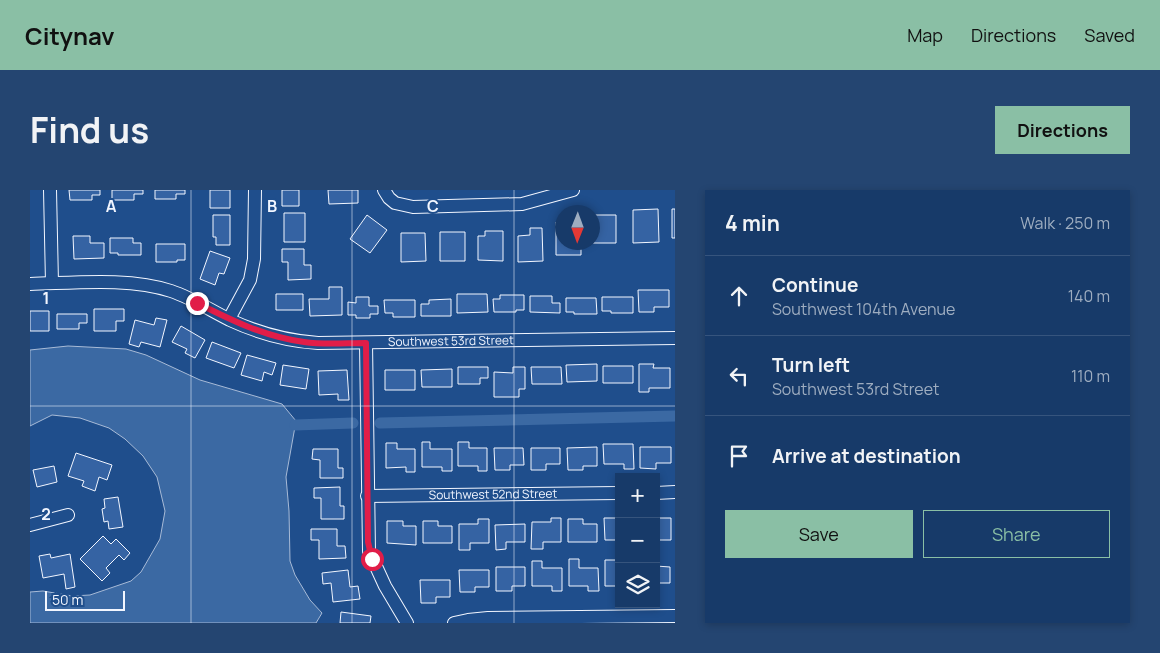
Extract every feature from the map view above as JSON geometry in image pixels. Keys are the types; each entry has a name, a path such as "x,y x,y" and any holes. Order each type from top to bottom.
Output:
{"street":[{"path":"50,190 52,284"},
{"path":"229,319 250,280 254,259 255,190"},
{"path":"388,195 401,205 413,207 506,205 536,201 573,190"},
{"name":"Southwest 53rd Street","path":"30,284 126,283 157,287 184,296 229,319 262,332 291,340 318,343 675,338"},
{"path":"366,343 369,551 385,586 407,623"},
{"path":"660,493 675,492"},
{"name":"Southwest 52nd Street","path":"367,496 615,493"},
{"path":"30,525 68,515"},
{"path":"454,623 488,618 675,616"}],"water":[{"path":"68,346 126,349 146,355 200,380 282,404 296,421 286,477 290,561 295,575 310,600 322,613 316,623 30,623 30,592 43,591 72,596 90,595 131,581 141,572 160,539 165,511 157,477 143,456 125,439 109,428 80,418 52,415 30,426 30,350"}],"building":[{"path":"69,190 100,190 100,195 92,195 92,200 70,200"},
{"path":"112,190 143,190 143,194 134,194 134,200 112,200"},
{"path":"155,190 185,190 185,194 176,194 176,199 155,199"},
{"path":"210,190 230,190 230,208 210,208"},
{"path":"282,190 299,190 299,206 282,206"},
{"path":"328,190 358,190 358,203 329,204"},
{"path":"658,209 659,242 633,243 633,210"},
{"path":"672,209 675,209 675,238 672,238"},
{"path":"284,213 305,213 305,242 284,242"},
{"path":"213,215 230,215 230,245 216,245 216,237 213,237"},
{"path":"367,215 387,230 370,253 350,239"},
{"path":"600,215 616,215 616,243 600,243"},
{"path":"530,228 542,228 543,261 518,262 518,236 530,235"},
{"path":"485,231 503,231 503,261 478,260 478,236 485,236"},
{"path":"440,232 465,232 465,261 440,261"},
{"path":"401,233 425,233 426,261 401,262"},
{"path":"73,236 90,236 90,243 104,243 104,258 74,259"},
{"path":"110,238 133,238 133,243 141,243 141,255 110,253"},
{"path":"156,244 185,244 185,260 156,262"},
{"path":"282,249 304,249 304,265 311,265 311,279 288,280 288,262 282,262"},
{"path":"556,250 581,250 581,255 556,255"},
{"path":"210,251 230,258 224,274 219,273 215,285 200,279"},
{"path":"329,287 342,287 342,315 310,316 309,299 329,299"},
{"path":"638,290 669,290 669,307 654,307 654,312 639,312"},
{"path":"276,294 303,294 303,310 276,310"},
{"path":"457,294 487,294 488,312 457,313"},
{"path":"500,295 524,295 524,310 494,312 493,299 500,299"},
{"path":"530,296 552,296 552,303 560,303 560,313 530,312"},
{"path":"356,297 369,297 369,306 378,306 378,314 370,314 370,318 356,318 356,315 348,315 348,302 356,303"},
{"path":"602,297 633,297 633,313 602,311"},
{"path":"566,298 596,298 597,314 566,312"},
{"path":"451,299 451,316 421,316 421,304 429,304 429,300"},
{"path":"384,300 415,300 415,317 393,317 393,313 385,313"},
{"path":"94,309 124,309 124,321 116,321 116,331 94,331"},
{"path":"30,311 49,311 49,331 30,331"},
{"path":"57,314 87,314 87,323 79,323 79,329 57,329"},
{"path":"156,318 167,320 160,347 141,342 139,347 129,344 135,320 154,325"},
{"path":"181,326 205,340 195,358 185,353 187,349 172,342"},
{"path":"212,342 241,353 234,368 206,358"},
{"path":"247,355 276,363 272,375 264,372 262,381 241,375"},
{"path":"597,364 597,381 567,382 566,365"},
{"path":"639,364 654,364 653,368 670,368 670,388 649,388 649,392 639,392"},
{"path":"283,365 309,369 306,389 280,385"},
{"path":"603,366 633,366 633,383 603,383"},
{"path":"458,367 488,367 488,378 480,378 480,384 458,384"},
{"path":"513,367 525,367 525,389 519,389 519,397 494,397 494,372 513,373"},
{"path":"531,367 561,367 562,384 532,384"},
{"path":"452,369 452,387 422,387 421,370"},
{"path":"347,370 349,400 338,400 338,394 319,395 318,371"},
{"path":"385,370 415,370 415,390 385,390"},
{"path":"422,442 430,442 430,449 452,449 452,471 442,471 442,467 422,467"},
{"path":"458,442 469,442 469,448 487,448 487,471 478,471 478,466 458,466"},
{"path":"386,443 397,443 397,449 415,449 415,472 406,472 406,467 386,468"},
{"path":"603,444 633,444 634,469 624,469 624,464 604,464"},
{"path":"597,447 597,466 583,466 583,470 568,470 567,448"},
{"path":"640,447 671,447 671,463 656,463 656,469 640,468"},
{"path":"494,448 523,448 524,465 510,465 510,470 495,470"},
{"path":"531,448 560,448 560,464 546,464 546,470 531,470"},
{"path":"313,449 338,449 338,468 343,468 343,478 320,478 320,460 312,459"},
{"path":"76,453 112,465 107,480 99,477 95,491 82,486 84,481 68,476"},
{"path":"54,466 57,482 37,487 33,470"},
{"path":"340,487 340,506 344,506 344,519 321,519 321,498 314,498 314,488"},
{"path":"118,497 123,527 109,529 108,521 104,522 102,509 105,508 104,499"},
{"path":"551,518 561,518 561,542 543,542 543,549 531,549 532,522 551,522"},
{"path":"604,518 615,518 615,540 605,540"},
{"path":"660,518 671,518 671,540 660,540"},
{"path":"478,519 489,519 489,543 470,543 470,550 459,550 459,524 478,524"},
{"path":"568,519 583,519 583,524 597,524 597,542 568,542"},
{"path":"387,521 403,521 403,526 416,526 416,545 387,543"},
{"path":"423,521 438,521 438,526 452,526 452,543 423,543"},
{"path":"525,524 525,542 506,542 506,549 496,550 495,525"},
{"path":"311,529 337,529 337,546 345,546 346,558 319,559 319,540 311,540"},
{"path":"103,536 111,544 116,539 130,553 124,560 119,555 106,568 110,573 102,581 80,559"},
{"path":"50,554 51,558 70,554 75,587 66,589 64,574 43,578 39,556"},
{"path":"569,559 579,559 579,568 598,568 599,591 588,591 588,586 569,586"},
{"path":"605,560 615,560 615,586 605,586"},
{"path":"532,561 542,561 542,568 562,568 562,591 552,591 552,586 532,586"},
{"path":"660,566 670,567 670,583 660,583"},
{"path":"496,567 525,567 525,586 512,586 512,591 496,591"},
{"path":"348,570 350,587 358,586 360,599 333,602 331,583 323,584 322,573"},
{"path":"459,570 489,570 489,587 475,587 475,592 460,592"},
{"path":"420,580 450,580 450,597 436,597 436,603 421,603"},
{"path":"341,612 371,616 370,623 340,623"}],"waterway":[{"path":"380,423 675,416"},
{"path":"295,425 353,423"}],"route":[{"path":"197,303 244,326 279,338 318,343 366,343 368,542 372,559"}]}
